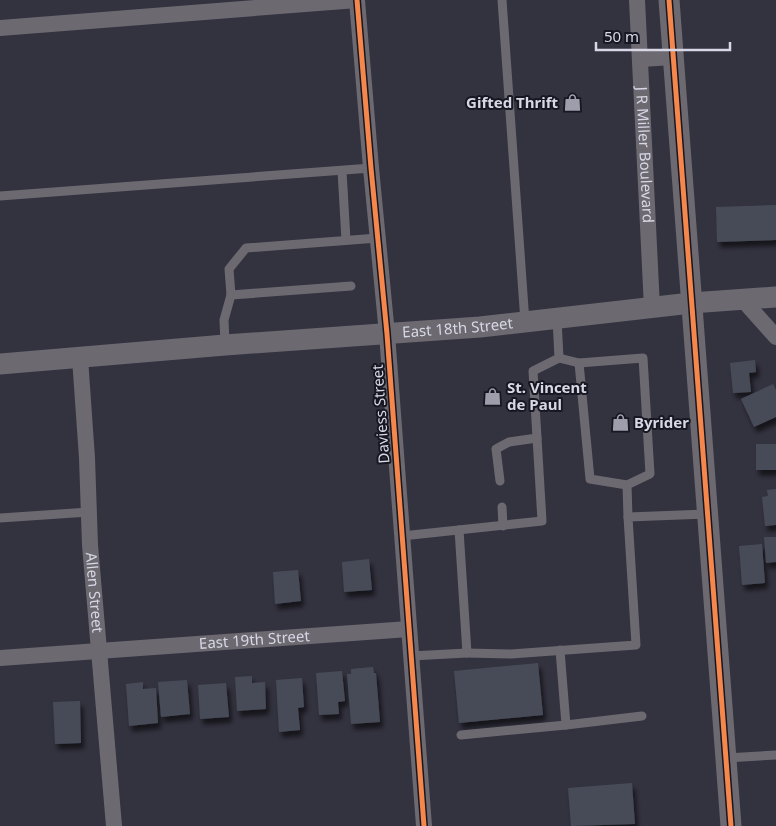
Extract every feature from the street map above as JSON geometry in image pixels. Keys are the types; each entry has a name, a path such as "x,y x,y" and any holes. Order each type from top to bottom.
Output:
{"street":[{"path":"0,28 100,18 357,0"},
{"name":"Daviess Street","path":"357,0 387,334 424,826"},
{"name":"J R Miller Boulevard","path":"636,0 641,59 652,308"},
{"path":"669,0 730,826"},
{"path":"641,59 673,57"},
{"name":"East 18th Street","path":"0,364 225,345 387,334 557,319 691,303 776,297"},
{"path":"743,300 776,337"},
{"name":"Allen Street","path":"80,358 89,512 114,826"},
{"name":"East 19th Street","path":"0,658 409,629"}],"lane":[{"path":"502,0 525,322"},
{"path":"0,196 371,168"},
{"path":"342,170 346,240"},
{"path":"225,345 224,320 231,295 229,269 246,248 378,238"},
{"path":"231,295 351,286"},
{"path":"557,319 559,358"},
{"path":"402,536 542,521 533,371 559,358 579,363 644,358 650,474 627,485 590,479 579,363"},
{"path":"500,481 496,449 509,442 537,438"},
{"path":"411,656 467,653 511,654 636,645 627,485"},
{"path":"502,507 503,526"},
{"path":"0,518 89,512"},
{"path":"628,517 707,514"},
{"path":"459,530 467,653"},
{"path":"560,650 566,725"},
{"path":"461,734 642,716"},
{"path":"725,758 776,755"}],"building":[{"path":"776,205 776,240 717,242 716,207"},
{"path":"755,360 756,372 749,373 751,392 733,393 730,363"},
{"path":"773,384 776,390 776,417 754,427 741,399"},
{"path":"756,444 776,444 776,470 756,470"},
{"path":"776,489 776,525 765,526 762,497 768,496 767,490"},
{"path":"764,537 776,537 776,562 766,563"},
{"path":"762,544 765,583 742,585 739,546"},
{"path":"369,559 372,590 344,592 342,562"},
{"path":"298,570 301,601 275,604 273,572"},
{"path":"538,663 543,715 459,723 454,671"},
{"path":"373,667 374,673 376,673 380,722 351,724 347,674 351,674 351,669"},
{"path":"342,671 345,701 338,702 339,714 319,715 316,673"},
{"path":"252,676 252,683 265,682 266,709 237,711 235,677"},
{"path":"302,678 304,707 298,708 300,730 279,732 276,680"},
{"path":"187,680 190,714 161,717 158,682"},
{"path":"143,682 143,689 156,688 158,723 129,726 126,684"},
{"path":"226,683 229,717 200,719 198,685"},
{"path":"80,701 81,743 55,744 53,702"},
{"path":"632,783 635,824 571,826 568,788"}],"cycle path":[{"path":"357,0 387,334 424,826"},
{"path":"669,0 731,826"}],"place":[{"name":"Gifted Thrift","path":"572,103"},
{"name":"St. Vincent de Paul","path":"493,397"},
{"name":"Byrider","path":"620,423"}]}
